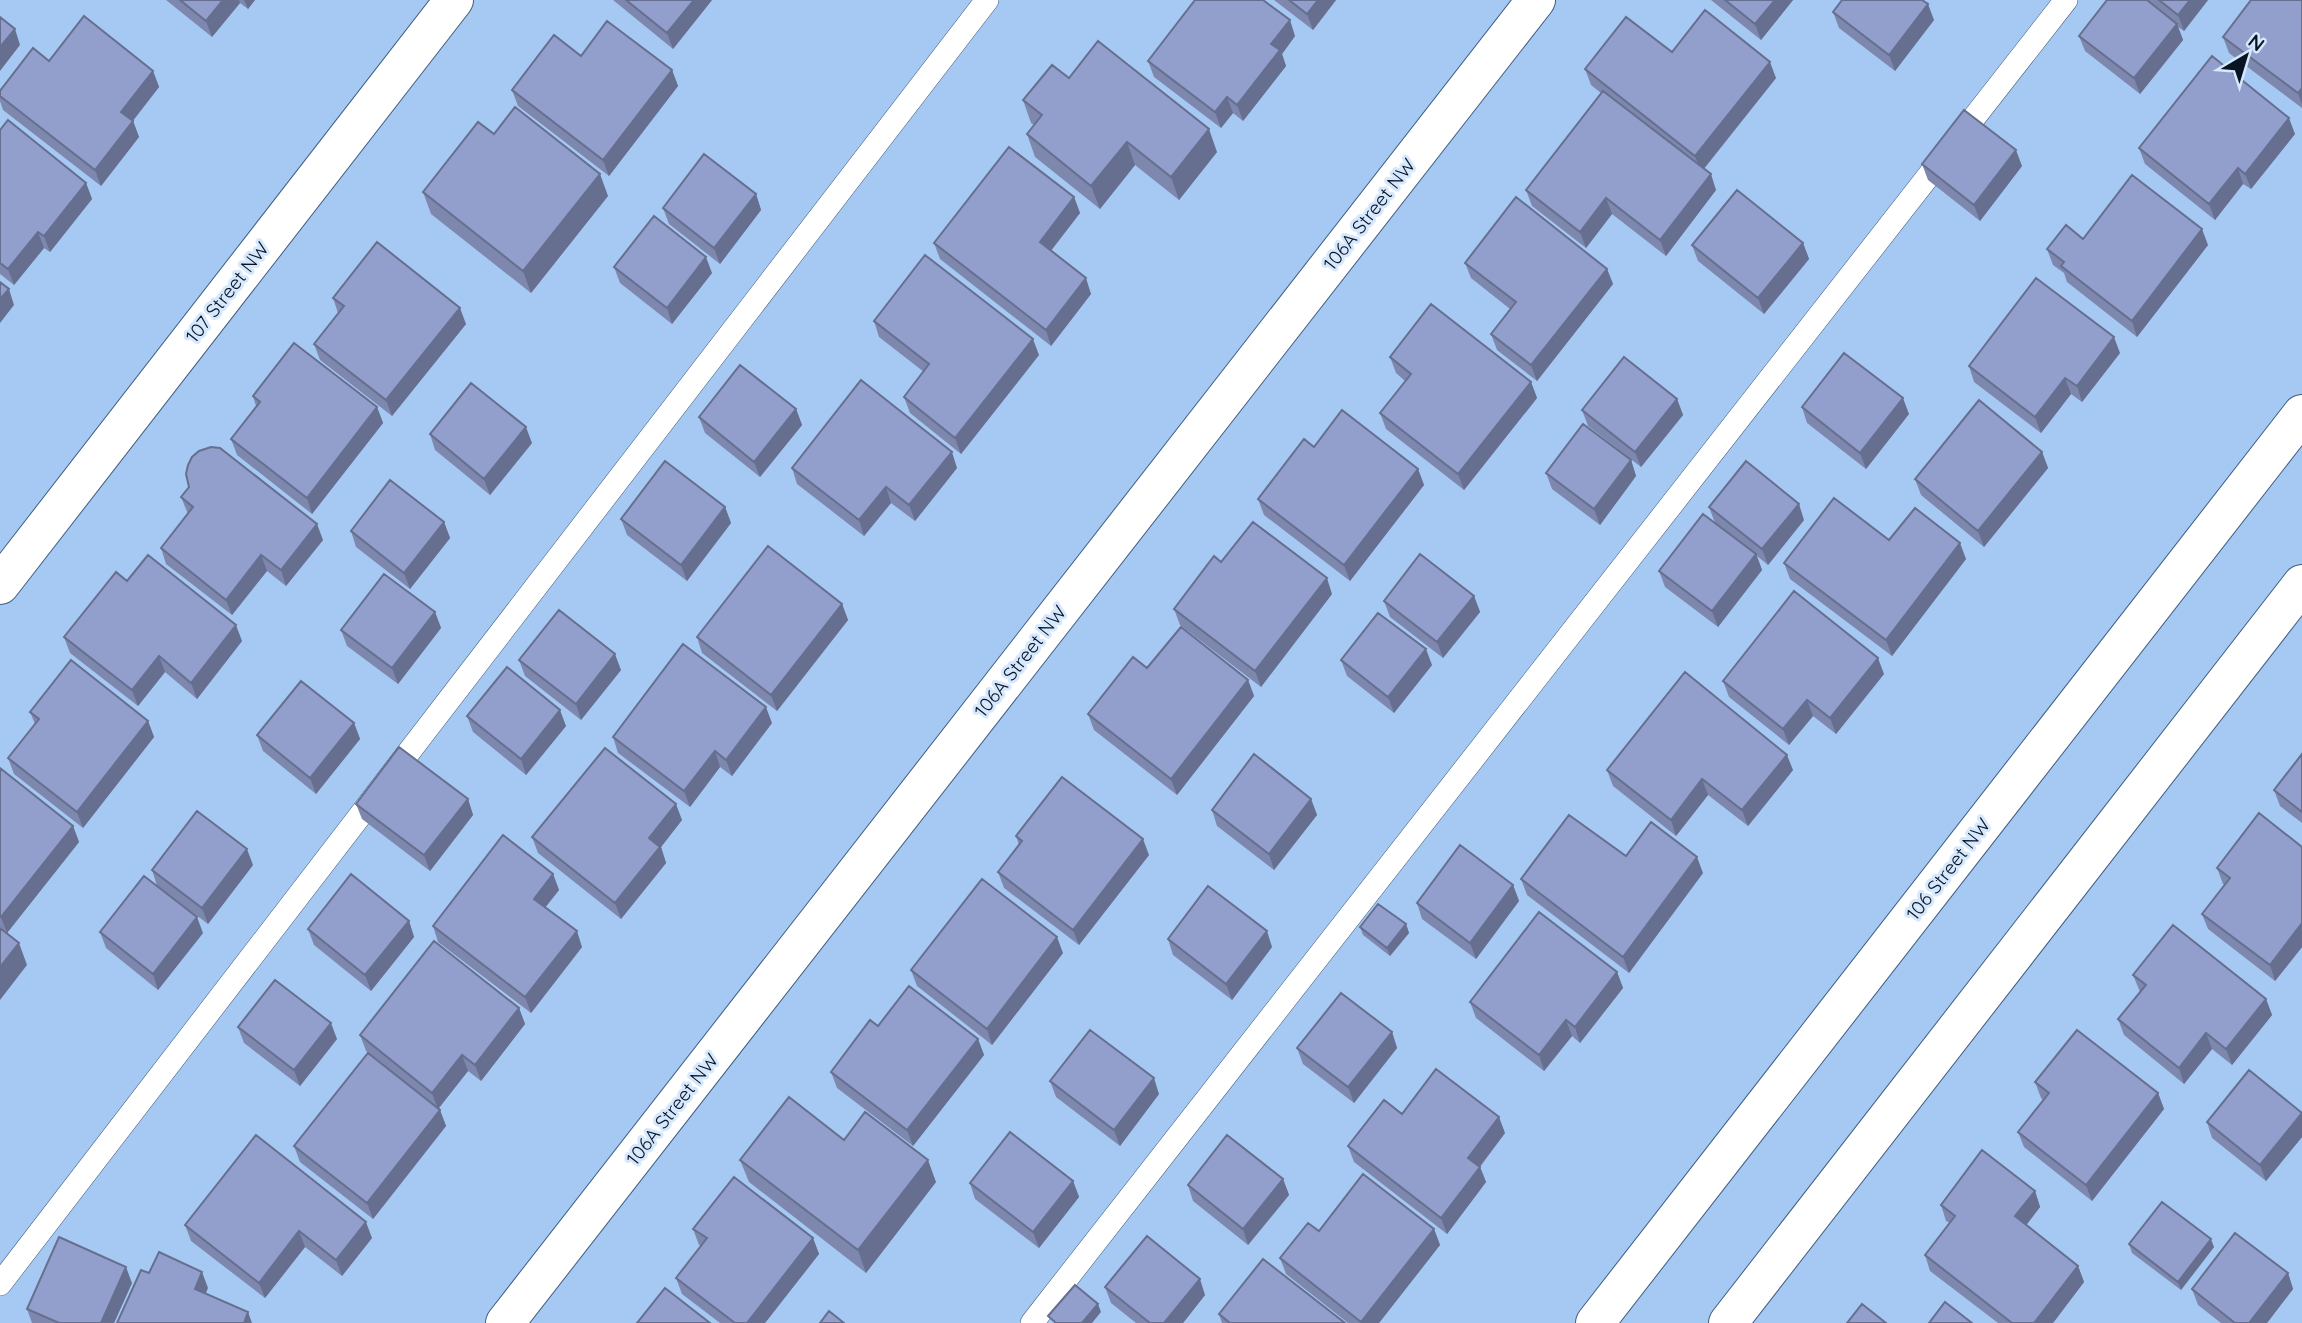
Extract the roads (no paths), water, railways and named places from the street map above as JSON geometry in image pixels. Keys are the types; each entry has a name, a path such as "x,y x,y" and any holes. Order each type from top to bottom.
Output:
{"street":[{"name":"107 Street NW","path":"0,585 454,0"},
{"name":"106A Street NW","path":"505,1323 1536,0"},
{"name":"106 Street NW","path":"1595,1323 2302,414"},
{"path":"1728,1323 2302,584"}],"lane":[{"path":"0,1283 986,0"},
{"path":"1032,1323 2066,0"}]}
